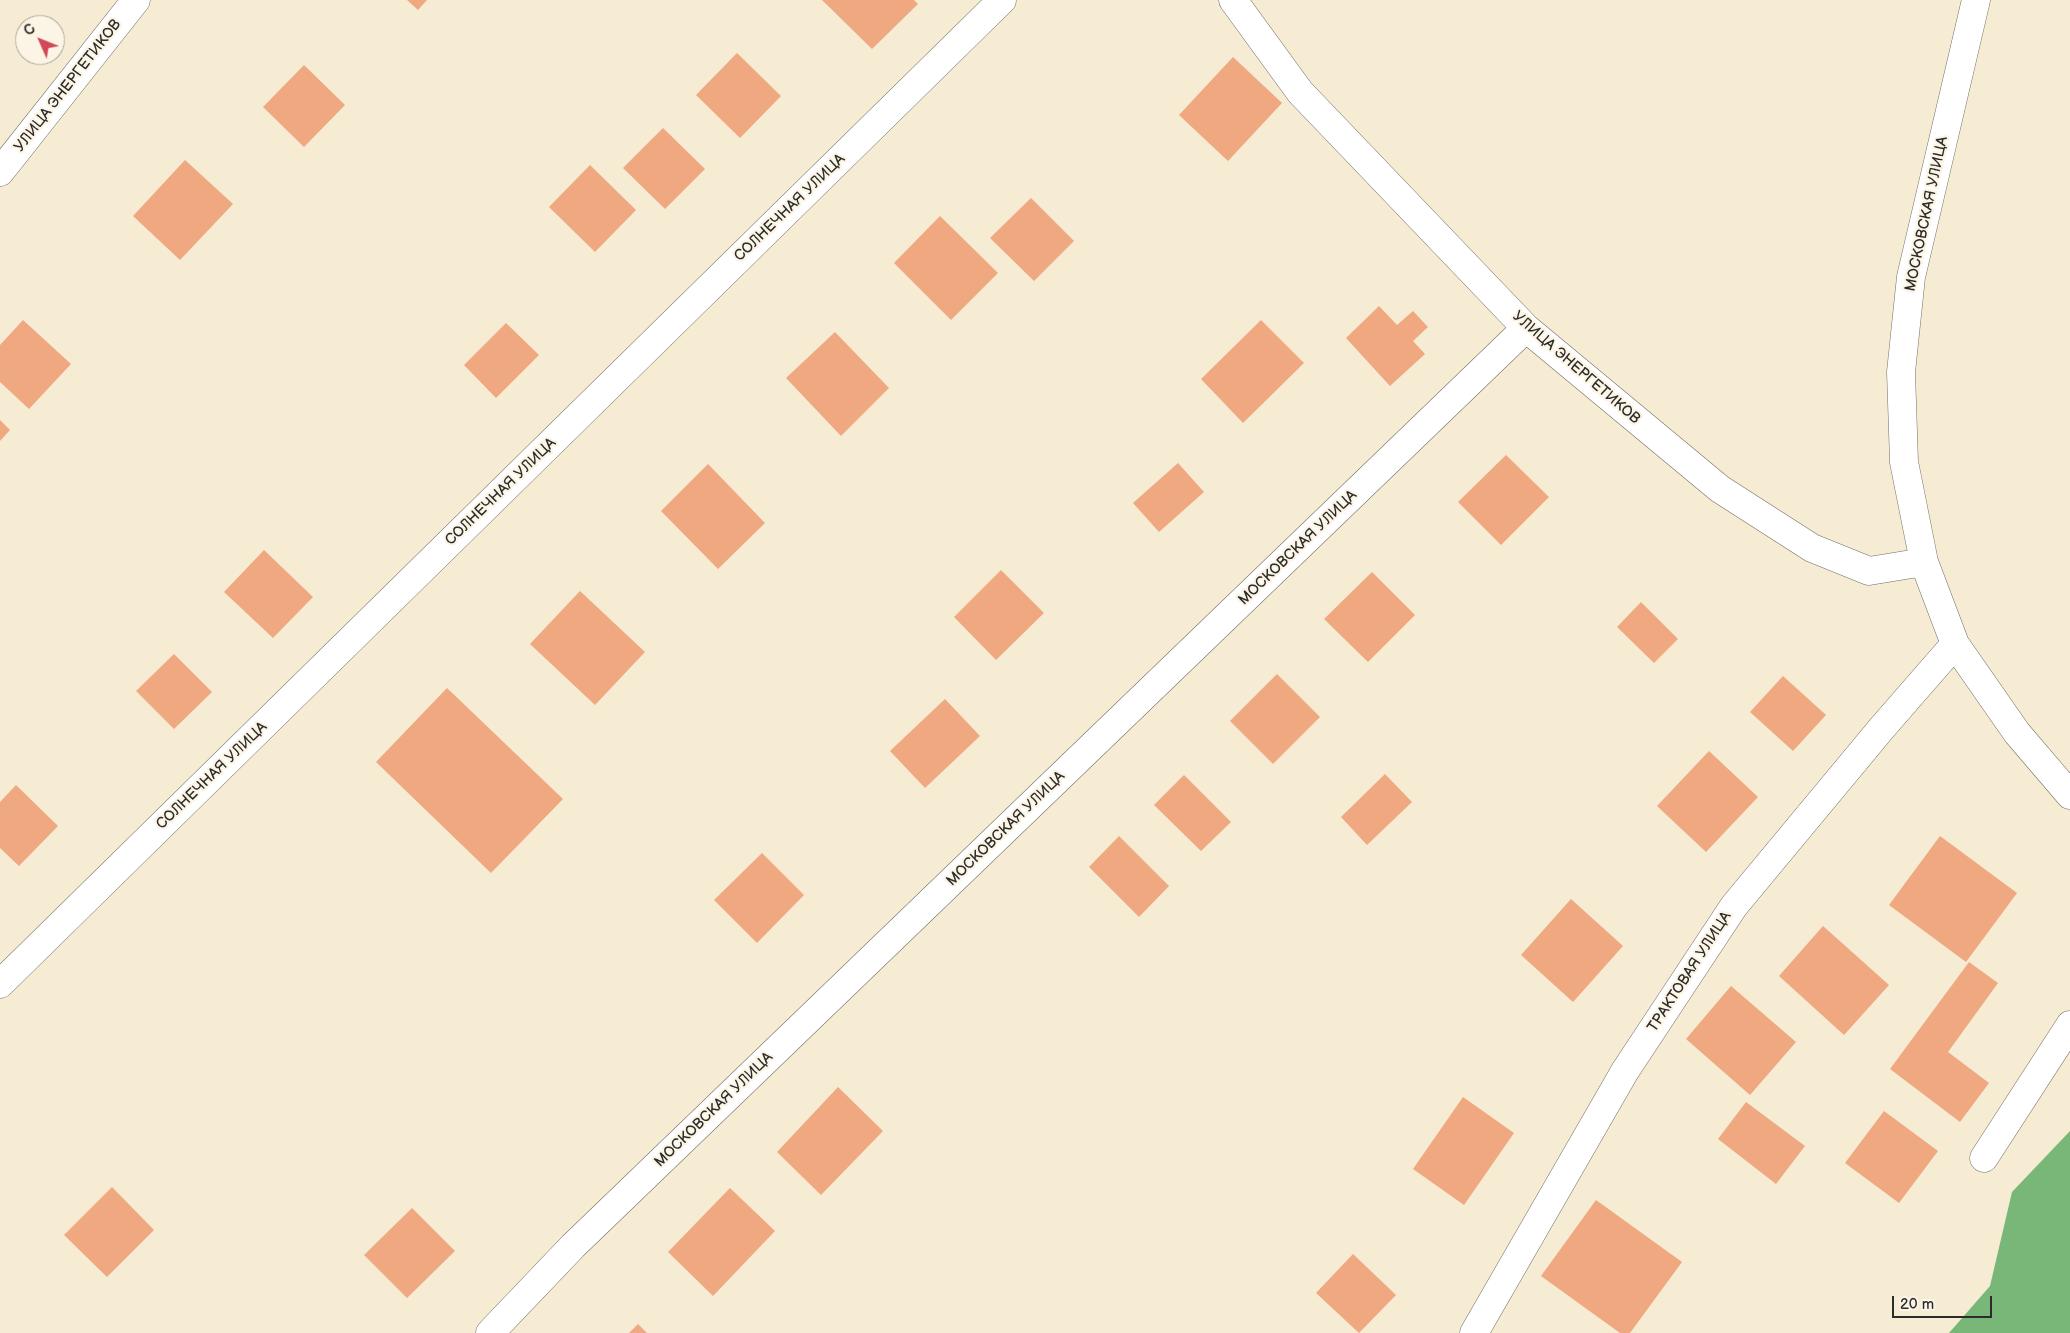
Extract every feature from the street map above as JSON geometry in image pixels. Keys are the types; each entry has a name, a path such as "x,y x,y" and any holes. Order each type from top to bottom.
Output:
{"street":[{"name":"УЛИЦА ЭНЕРГЕТИКОВ","path":"0,172 136,0"},
{"name":"СОЛНЕЧНАЯ УЛИЦА","path":"0,984 1002,0"},
{"name":"УЛИЦА ЭНЕРГЕТИКОВ","path":"1233,0 1300,92 1526,328 1720,489 1812,548 1869,570 1924,562"},
{"name":"МОСКОВСКАЯ УЛИЦА","path":"1976,0 1911,277 1901,372 1904,462 1924,562 1955,644 2017,733 2070,795"},
{"name":"МОСКОВСКАЯ УЛИЦА","path":"490,1333 580,1240 1526,328"},
{"name":"ТРАКТОВАЯ УЛИЦА","path":"1474,1333 1625,1071 1734,906 1955,644"},
{"path":"1984,1158 2070,1025"}],"green space":[{"path":"2070,1131 2070,1333 1949,1333 1990,1286 2012,1192"}],"building":[{"path":"407,0 427,0 418,10"},
{"path":"822,0 914,0 918,4 872,49"},
{"path":"737,53 781,96 740,138 696,95"},
{"path":"1233,57 1282,103 1228,161 1179,115"},
{"path":"304,65 345,105 304,147 263,107"},
{"path":"663,128 705,169 665,209 623,168"},
{"path":"185,160 233,204 180,260 133,216"},
{"path":"590,165 636,210 595,252 549,207"},
{"path":"1031,198 1074,241 1034,281 990,238"},
{"path":"940,216 998,273 951,320 894,263"},
{"path":"1379,306 1397,325 1413,311 1428,327 1413,341 1425,354 1390,386 1346,338"},
{"path":"23,320 71,364 29,409 0,382 0,345"},
{"path":"1261,320 1304,363 1243,423 1201,379"},
{"path":"506,323 539,355 496,398 464,365"},
{"path":"835,332 889,388 841,436 786,378"},
{"path":"0,420 10,430 0,441"},
{"path":"1506,455 1549,497 1501,545 1458,502"},
{"path":"1178,463 1204,492 1159,532 1133,503"},
{"path":"708,464 765,523 718,569 661,511"},
{"path":"264,550 313,597 273,638 224,592"},
{"path":"1001,570 1044,613 996,660 954,617"},
{"path":"1372,572 1415,615 1368,662 1324,619"},
{"path":"580,591 645,652 595,705 530,644"},
{"path":"1641,602 1678,639 1654,663 1617,627"},
{"path":"174,654 212,692 174,729 136,691"},
{"path":"1277,674 1320,717 1273,764 1230,721"},
{"path":"1783,676 1826,715 1793,751 1750,712"},
{"path":"447,688 563,799 491,873 376,762"},
{"path":"945,699 980,736 925,788 890,751"},
{"path":"1709,751 1758,797 1706,852 1657,806"},
{"path":"1385,774 1412,802 1367,845 1341,817"},
{"path":"1184,775 1231,822 1201,851 1154,805"},
{"path":"16,785 58,826 19,866 0,848 0,802"},
{"path":"1119,836 1169,886 1139,917 1089,867"},
{"path":"1940,836 2017,893 1966,962 1889,905"},
{"path":"762,853 804,895 757,943 714,900"},
{"path":"1571,899 1623,946 1573,1002 1521,955"},
{"path":"1823,926 1889,985 1844,1035 1779,976"},
{"path":"1969,962 1998,983 1948,1052 1989,1083 1960,1122 1890,1069"},
{"path":"1731,986 1796,1042 1750,1095 1686,1039"},
{"path":"838,1087 883,1131 821,1195 777,1152"},
{"path":"1463,1097 1514,1133 1464,1205 1413,1169"},
{"path":"1746,1102 1805,1146 1776,1184 1718,1139"},
{"path":"1884,1111 1938,1151 1899,1203 1845,1163"},
{"path":"112,1187 154,1230 107,1277 64,1235"},
{"path":"730,1188 775,1231 713,1296 668,1252"},
{"path":"1596,1200 1682,1262 1630,1333 1620,1333 1541,1276"},
{"path":"412,1208 455,1251 407,1298 364,1255"},
{"path":"1353,1254 1396,1295 1359,1333 1316,1293"},
{"path":"638,1324 647,1333 629,1333"}]}
